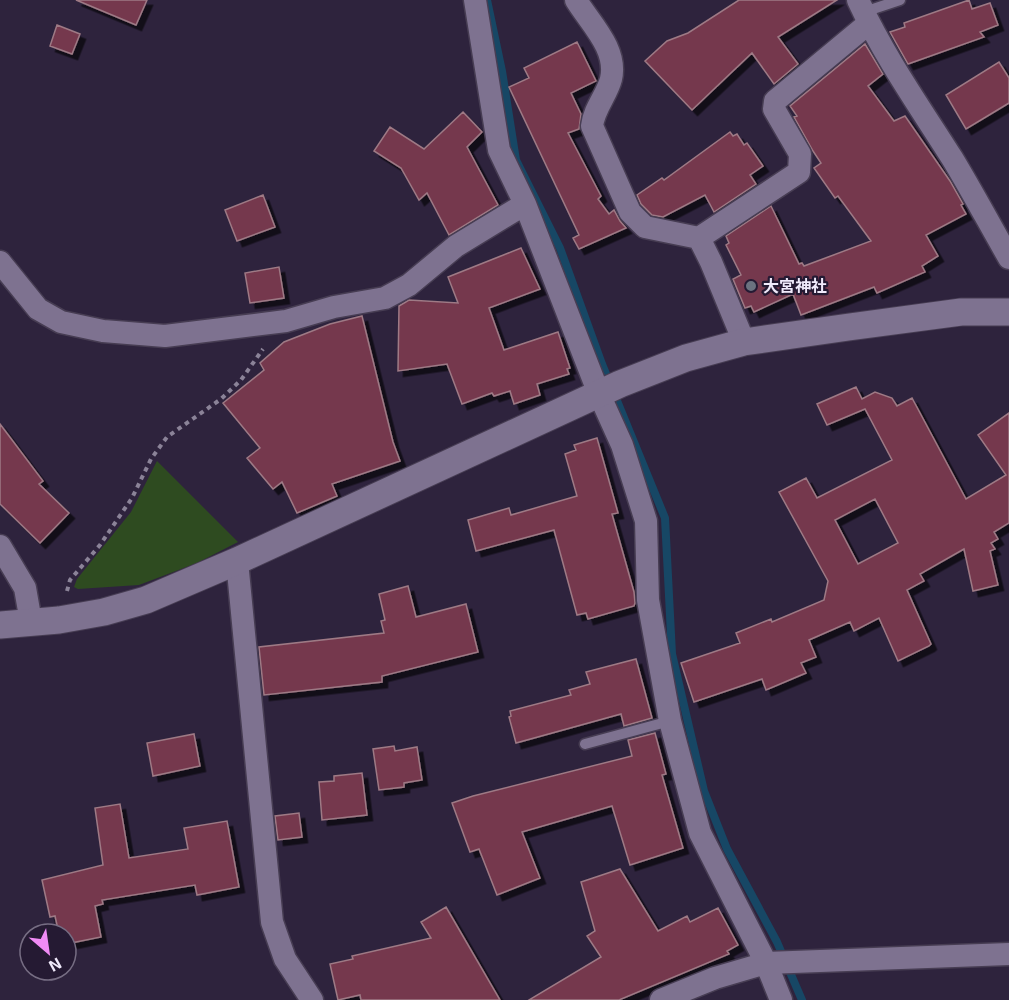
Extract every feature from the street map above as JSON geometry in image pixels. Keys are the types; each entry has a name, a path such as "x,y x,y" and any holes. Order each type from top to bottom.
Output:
{"street":[{"path":"475,0 499,150 608,391 646,521 648,600 670,721 700,833 776,962 781,1000"},
{"path":"576,0 612,58 611,79 594,114 592,126 630,212 645,227 699,238 799,172 800,154 774,109 775,101 863,12 907,90 952,159 1009,258"},
{"path":"0,261 38,309 62,322 103,331 165,336 286,321 334,307 385,298 409,285 456,246 525,204"},
{"path":"699,238 744,342"},
{"path":"0,625 58,620 104,612 146,600 686,358 744,342 961,312 1009,312"},
{"path":"0,546 25,588 31,622"},
{"path":"237,561 272,922 285,959 312,1000"},
{"path":"662,1000 715,978 776,962 1009,954"}],"lane":[{"path":"863,12 900,0"},
{"path":"585,744 670,721"}],"path":[{"path":"58,620 70,580 100,545 132,498 151,459 166,437 221,399 241,380 273,335 286,321"}],"green space":[{"path":"157,461 238,542 197,563 139,585 78,589 74,587 77,579 131,512"}],"building":[{"path":"76,0 147,0 136,25"},
{"path":"739,0 837,0 778,37 798,64 774,84 752,53 692,110 645,61 667,41 688,33"},
{"path":"969,0 972,9 990,3 998,25 980,32 984,37 908,64 890,32 905,27 904,23"},
{"path":"57,25 80,34 72,54 50,46"},
{"path":"577,42 596,81 571,93 581,114 579,129 568,133 601,196 598,199 609,214 614,210 626,228 579,249 573,238 579,235 509,87 529,78 524,68"},
{"path":"865,44 883,74 868,86 894,121 905,116 950,181 966,214 926,235 938,256 922,266 925,272 877,293 874,287 801,315 793,294 754,312 751,306 745,308 733,279 741,275 726,245 729,243 726,236 771,206 799,264 802,263 804,266 871,241 838,196 835,198 814,168 821,163 790,106"},
{"path":"999,62 1009,78 1009,103 966,129 946,95"},
{"path":"463,112 482,132 467,147 498,205 449,235 427,193 419,200 401,168 374,151 390,127 424,149"},
{"path":"730,132 733,136 737,134 744,145 747,143 763,166 750,175 756,184 714,212 705,195 663,217 652,215 641,204 637,195 662,178 664,180"},
{"path":"263,195 275,227 237,241 225,210"},
{"path":"521,248 540,289 489,308 504,350 558,332 570,368 567,369 569,374 537,384 540,395 514,404 510,391 494,396 492,393 462,404 447,364 398,371 399,306 409,300 458,303 448,277"},
{"path":"279,267 284,298 250,303 245,273"},
{"path":"362,316 393,442 400,461 332,484 337,496 297,513 282,482 273,489 247,458 260,448 223,403 264,370 260,363 284,342 330,324"},
{"path":"856,387 862,399 875,392 892,398 897,406 912,398 966,499 1006,475 978,435 1009,413 1009,523 994,532 998,539 991,543 995,549 990,551 998,585 973,591 964,549 920,574 924,581 907,590 931,644 929,646 898,661 879,618 854,631 850,622 809,640 816,657 801,663 806,673 766,690 762,679 694,702 681,663 740,643 736,633 771,619 772,622 824,600 828,581 779,492 806,478 817,498 892,460 865,409 827,425 817,404","holes":["875,499 898,543 858,564 835,520"]},
{"path":"0,424 43,481 39,484 69,513 40,543 0,504"},
{"path":"597,438 618,513 612,514 635,603 634,606 588,619 586,613 577,615 554,530 476,551 468,520 509,508 511,515 577,496 565,454 576,450 574,445"},
{"path":"408,586 416,617 466,604 478,652 382,676 382,682 264,695 259,647 384,633 381,621 385,620 379,594"},
{"path":"636,659 652,718 624,726 621,714 516,743 509,717 511,716 510,711 571,695 569,690 590,684 586,672"},
{"path":"655,733 666,774 662,775 683,848 630,865 612,806 522,832 540,878 497,895 479,849 470,852 452,803 632,756 628,740"},
{"path":"194,734 200,766 153,776 147,743"},
{"path":"394,746 395,751 417,747 422,780 404,783 404,787 379,790 373,749"},
{"path":"362,773 367,815 322,820 319,782 334,781 334,776"},
{"path":"120,804 129,858 188,849 184,828 227,821 239,887 197,895 195,885 102,900 103,904 95,906 101,937 78,942 78,922 56,922 55,916 50,917 42,880 103,865 95,808"},
{"path":"299,813 302,837 278,840 275,816"},
{"path":"620,869 658,931 687,916 690,922 718,908 738,945 727,951 729,954 619,1000 529,1000 601,957 587,936 595,931 581,882"},
{"path":"446,907 500,1000 361,1000 360,995 338,1000 330,964 353,959 352,956 431,938 421,922"}],"waterway":[{"path":"487,0 502,71 516,160 560,248 602,364 665,518 672,654 704,791 727,849 777,942 802,1000"}],"place":[{"name":"大宮神社","path":"751,286"}]}
